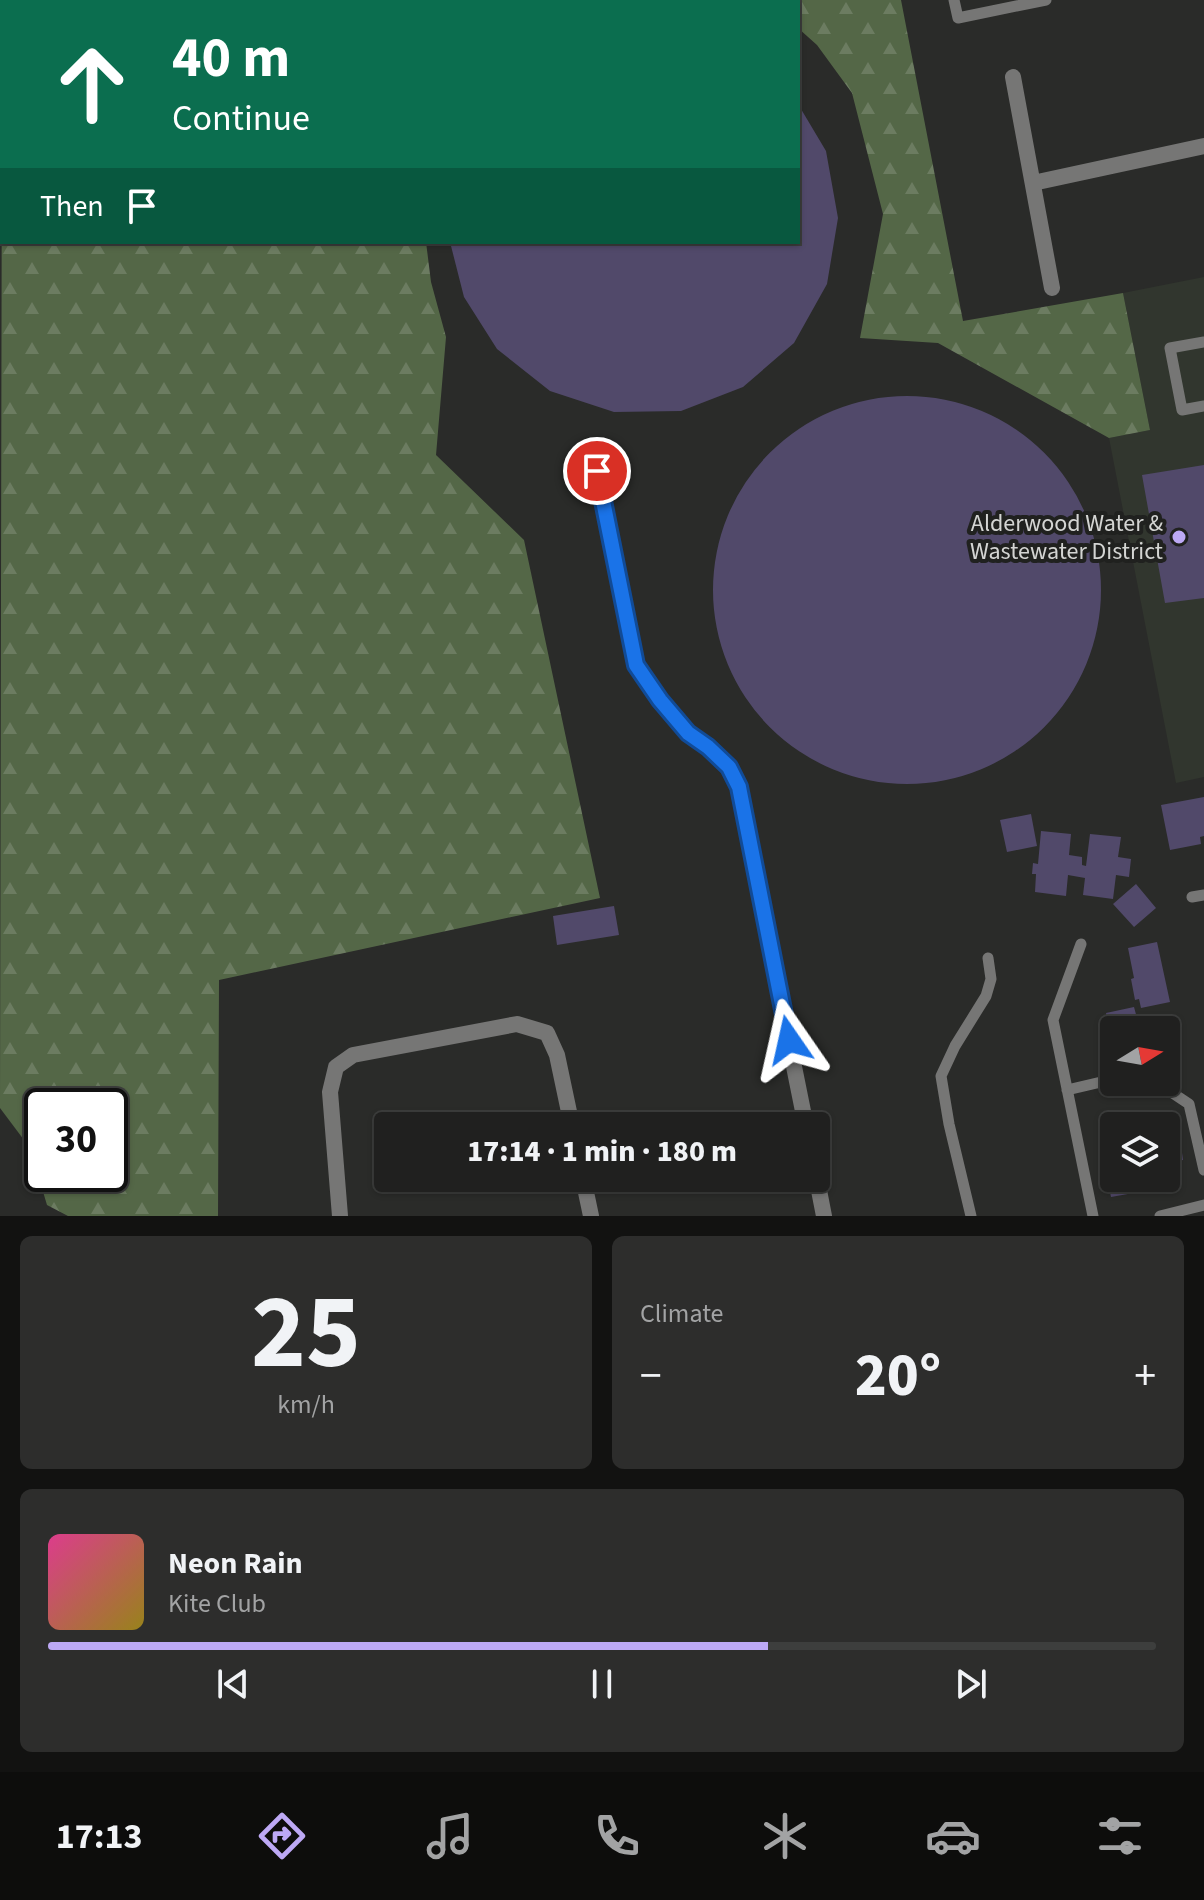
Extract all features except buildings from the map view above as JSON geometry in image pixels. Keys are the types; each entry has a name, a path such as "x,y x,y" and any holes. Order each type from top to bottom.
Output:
{"street":[{"path":"1013,77 1052,288"},
{"path":"1033,183 1204,146"},
{"path":"760,898 803,1112"},
{"path":"340,1216 330,1092 336,1067 353,1055 517,1024 547,1033 557,1055 569,1112"},
{"path":"586,1192 591,1216"},
{"path":"819,1192 824,1216"}],"lane":[{"path":"954,0 958,18 1046,0"},
{"path":"1204,342 1170,348 1182,410 1204,406"},
{"path":"597,471 636,665 688,733 729,767 739,787 760,898"},
{"path":"1081,944 1053,1020 1093,1216"},
{"path":"971,1216 941,1076 955,1046 986,996 991,979 988,958"},
{"path":"1067,1090 1100,1082"},
{"path":"1177,1096 1189,1104 1204,1170"},
{"path":"1160,1216 1204,1205"}],"shaded area":[{"path":"1204,277 1204,777 1176,783 1109,438 1150,430 1123,293"}],"green space":[{"path":"800,0 901,0 963,321 1123,293 1150,430 1109,438 938,343 860,338 883,214 852,93 817,45 800,30"},
{"path":"2,244 426,244 431,282 446,337 436,455 524,540 600,898 219,980 218,1216 68,1216 47,1205 43,1192 128,1192 128,1088 24,1088 24,1140 0,1108"}],"place":[{"name":"Alderwood Water & Wastewater District","path":"1179,537"}],"route":[{"path":"597,471 636,665 688,733 722,758 739,787 789,1040"}]}
